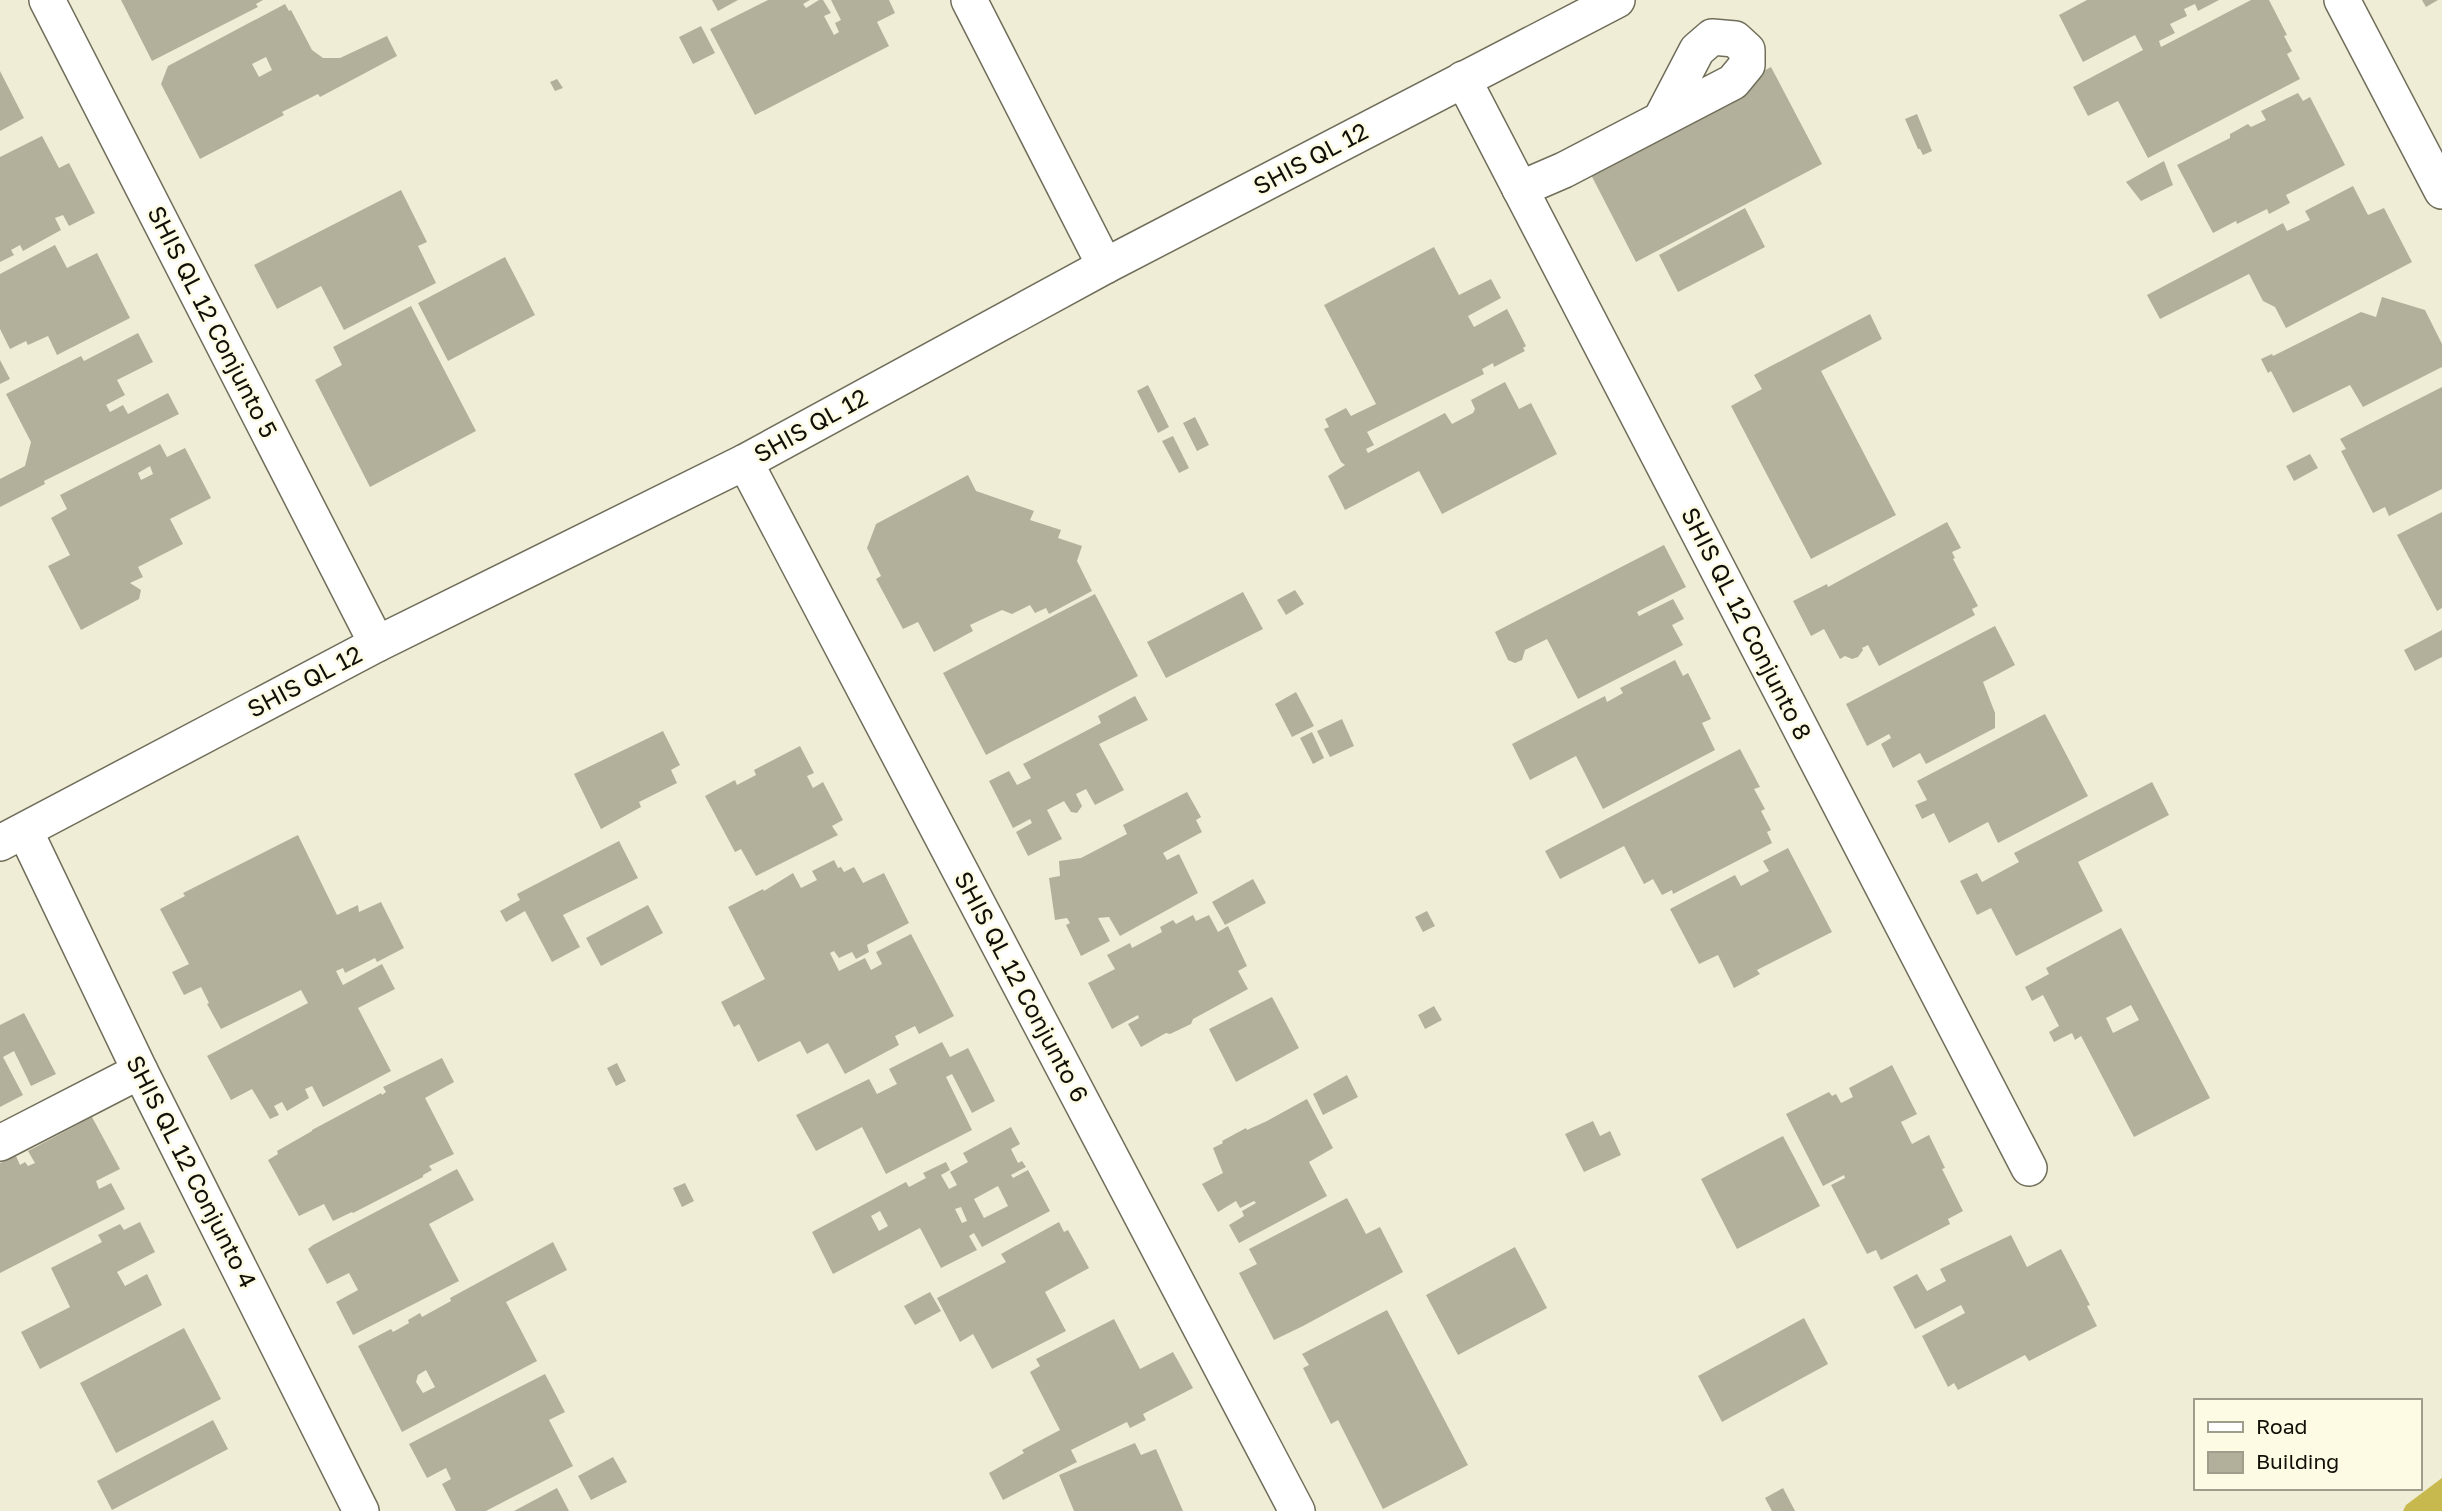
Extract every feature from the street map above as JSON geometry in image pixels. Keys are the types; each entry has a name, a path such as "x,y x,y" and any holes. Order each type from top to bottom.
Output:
{"street":[{"name":"SHIS QL 12 Conjunto 5","path":"47,0 377,644"},
{"path":"970,0 1105,266"},
{"name":"SHIS QL 12","path":"13,837 377,644 744,462 1105,266 1617,0"},
{"path":"2342,0 2442,191"},
{"name":"SHIS QL 12 Conjunto 8","path":"1463,79 2029,1168"},
{"path":"1520,189 1564,170 1662,117"},
{"name":"SHIS QL 12 Conjunto 6","path":"744,462 1297,1511"},
{"name":"SHIS QL 12 Conjunto 4","path":"13,837 140,1071 361,1511"},
{"path":"0,1143 140,1071"}],"shaded area":[{"path":"2442,1478 2442,1511 2403,1511 2406,1505"}],"building":[{"path":"121,0 263,0 256,4 258,7 152,61"},
{"path":"712,0 738,0 718,11"},
{"path":"768,0 810,0 803,4 806,8 823,0 831,13 824,16 834,35 839,32 835,23 841,20 831,0 889,0 895,13 877,22 889,46 755,115 710,29"},
{"path":"2087,0 2219,0 2198,11 2195,4 2184,9 2187,16 2170,24 2175,33 2159,41 2161,47 2251,0 2269,0 2287,35 2284,36 2292,51 2287,54 2300,79 2148,158 2118,101 2088,116 2073,87 2143,50 2135,35 2083,62 2059,15"},
{"path":"2422,0 2438,0 2426,7"},
{"path":"285,4 289,11 291,10 312,50 323,58 340,58 387,36 397,56 320,97 318,94 282,112 284,115 200,159 161,84 168,66","holes":["266,57 272,70 259,77 252,64"]},
{"path":"701,26 715,53 693,64 679,37"},
{"path":"1771,67 1822,164 1636,262 1586,165"},
{"path":"0,71 24,118 0,131"},
{"path":"557,79 563,88 555,91 550,82"},
{"path":"2298,93 2303,101 2310,97 2345,165 2286,195 2290,203 2269,214 2267,209 2213,233 2177,165 2230,138 2230,134 2248,124 2251,127 2266,120 2261,111"},
{"path":"1917,114 1932,151 1923,155 1905,119"},
{"path":"42,136 59,168 69,163 95,213 69,226 63,215 55,218 61,230 23,251 20,245 11,250 14,255 0,262 0,157"},
{"path":"2164,161 2173,185 2141,201 2126,182"},
{"path":"2353,186 2368,215 2384,208 2412,262 2286,328 2275,307 2263,301 2249,274 2160,319 2147,295 2283,223 2287,231 2310,220 2305,211"},
{"path":"401,190 427,242 418,246 436,283 344,330 321,286 277,309 254,265"},
{"path":"1745,208 1765,247 1678,292 1659,255"},
{"path":"55,245 67,268 97,253 130,318 57,355 48,336 28,345 26,341 10,349 0,329 0,274"},
{"path":"1434,247 1459,295 1491,279 1501,298 1468,316 1474,327 1507,309 1526,346 1523,348 1525,351 1494,367 1493,363 1482,369 1484,374 1367,432 1374,445 1366,449 1368,453 1445,413 1452,424 1473,413 1475,409 1471,400 1505,382 1519,409 1531,403 1557,454 1442,514 1419,471 1345,510 1328,476 1345,465 1324,429 1329,427 1325,419 1346,408 1351,416 1376,404 1324,305"},
{"path":"505,257 535,315 448,361 418,303"},
{"path":"2382,297 2425,310 2442,344 2442,367 2363,407 2350,385 2293,413 2271,371 2268,373 2261,359 2272,354 2273,356 2361,312 2376,317"},
{"path":"411,306 476,431 370,487 315,380 342,365 333,347"},
{"path":"1870,314 1882,339 1821,371 1896,515 1811,559 1731,406 1762,389 1754,375"},
{"path":"138,333 153,362 117,380 125,395 106,405 110,412 123,405 128,414 168,393 179,414 44,481 45,484 0,507 0,479 25,466 31,442 6,394 81,356 84,361"},
{"path":"0,360 10,379 0,384"},
{"path":"1148,385 1169,427 1158,433 1137,391"},
{"path":"2442,387 2442,489 2389,516 2385,507 2373,513 2341,451 2346,449 2340,439"},
{"path":"1195,417 1209,445 1197,451 1183,423"},
{"path":"1173,436 1189,468 1179,473 1162,441"},
{"path":"160,444 167,457 185,448 211,498 170,519 183,544 138,567 143,577 130,583 141,590 139,599 81,630 48,566 70,555 51,518 67,509 60,495","holes":["150,466 153,474 141,480 138,473"]},
{"path":"2310,454 2318,468 2294,481 2286,466"},
{"path":"968,475 976,491 1034,511 1030,520 1061,530 1058,538 1082,546 1077,561 1092,591 1049,614 1046,608 1035,613 1030,605 1012,614 1002,610 970,625 973,631 934,652 918,622 903,629 876,579 881,576 867,548 876,524"},
{"path":"2442,512 2442,608 2437,611 2397,535"},
{"path":"1947,522 1961,548 1952,552 1955,558 1953,559 1978,606 1972,609 1975,615 1879,666 1868,645 1862,648 1858,657 1852,659 1845,656 1840,659 1824,629 1811,636 1793,601 1827,584 1828,587"},
{"path":"1664,545 1686,587 1637,612 1639,616 1673,599 1684,619 1672,625 1683,645 1578,699 1547,639 1525,650 1522,660 1515,663 1508,660 1495,632"},
{"path":"1295,590 1304,604 1286,615 1277,600"},
{"path":"1243,592 1263,629 1166,678 1147,642"},
{"path":"1095,594 1138,676 986,755 943,673"},
{"path":"1995,626 2015,665 1983,682 1995,713 1995,728 1926,764 1920,753 1893,768 1881,744 1891,738 1889,734 1867,746 1846,704"},
{"path":"2442,630 2442,657 2415,671 2404,650"},
{"path":"1675,660 1683,676 1688,673 1711,719 1702,723 1715,750 1603,809 1576,756 1530,780 1512,744 1605,696 1607,702 1623,693 1620,688"},
{"path":"1296,692 1314,726 1292,737 1275,704"},
{"path":"1135,696 1148,720 1099,744 1124,790 1095,805 1086,789 1076,794 1082,806 1077,813 1071,812 1064,801 1047,810 1062,839 1028,856 1016,832 1032,823 1030,819 1013,828 989,781 1009,771 1017,785 1031,778 1023,764 1101,723 1098,716"},
{"path":"2045,714 2088,796 1998,843 1988,822 1949,843 1934,813 1922,819 1915,805 1927,800 1917,781"},
{"path":"1342,719 1354,746 1330,757 1317,731"},
{"path":"663,731 680,765 671,770 677,783 639,802 641,807 601,829 574,774"},
{"path":"1312,732 1324,758 1313,764 1300,738"},
{"path":"800,746 814,773 807,776 813,788 823,782 843,820 832,826 838,835 756,876 741,849 735,852 705,796 735,780 737,785 756,775 754,770"},
{"path":"1740,749 1760,787 1754,789 1765,809 1761,811 1771,830 1767,832 1772,843 1673,894 1672,890 1662,895 1653,879 1644,884 1624,846 1560,879 1545,851"},
{"path":"2152,782 2169,815 2078,862 2103,911 2016,956 1991,908 1977,915 1960,881 1977,873 1982,882 2019,862 2014,853"},
{"path":"1187,792 1201,817 1196,820 1202,832 1163,853 1167,860 1179,854 1198,893 1120,936 1109,917 1098,918 1110,941 1081,956 1066,925 1070,923 1067,918 1055,920 1049,878 1060,876 1059,861 1081,858 1127,834 1123,825"},
{"path":"298,835 337,915 358,905 359,912 381,902 404,948 377,962 375,958 345,973 343,968 336,971 343,985 382,964 395,989 358,1008 391,1071 323,1107 312,1086 305,1089 309,1098 287,1111 282,1102 274,1106 279,1115 270,1119 252,1089 231,1100 207,1056 308,1003 301,990 221,1029 201,987 184,995 172,972 189,964 160,909 185,896 183,893"},
{"path":"619,841 638,878 563,915 580,947 552,962 525,911 506,922 500,911 520,900 517,894"},
{"path":"1788,848 1832,932 1757,970 1760,974 1734,988 1718,955 1699,964 1670,909 1735,875 1741,886 1769,871 1763,861"},
{"path":"834,860 844,872 854,867 863,883 884,873 909,923 867,945 869,952 856,959 852,952 839,958 834,951 830,953 839,971 865,958 871,970 882,964 876,952 911,934 954,1016 919,1034 915,1026 895,1036 899,1045 845,1074 828,1043 807,1054 800,1041 758,1062 739,1024 734,1027 721,1002 765,979 728,907 763,889 764,891 793,873 801,888 817,880 812,871"},
{"path":"1253,879 1266,903 1225,925 1212,902"},
{"path":"648,905 663,933 601,966 586,938"},
{"path":"1427,911 1435,926 1423,932 1415,917"},
{"path":"1193,915 1196,921 1209,915 1218,932 1228,926 1247,966 1238,971 1248,989 1193,1019 1191,1024 1170,1034 1166,1033 1141,1047 1128,1024 1139,1018 1138,1015 1112,1029 1088,983 1115,969 1107,955 1130,943 1132,948 1162,932 1160,927 1173,920 1176,924"},
{"path":"2121,928 2210,1098 2134,1137 2081,1036 2075,1040 2072,1033 2054,1042 2049,1032 2059,1026 2043,995 2032,1001 2025,987 2049,974 2046,968","holes":["2131,1005 2139,1020 2113,1033 2106,1018"]},
{"path":"1272,997 1299,1048 1236,1082 1209,1029"},
{"path":"1434,1006 1442,1020 1425,1029 1418,1015"},
{"path":"24,1013 56,1074 31,1086 14,1051 3,1057 23,1095 0,1107 0,1025"},
{"path":"942,1042 950,1057 968,1048 995,1101 972,1113 952,1074 946,1077 972,1130 886,1174 862,1127 816,1151 796,1115 869,1079 877,1094 897,1084 889,1069"},
{"path":"442,1058 454,1082 425,1098 454,1154 429,1166 432,1170 423,1177 333,1221 324,1204 299,1216 268,1160 278,1154 277,1151 312,1130 381,1093 382,1095 386,1092 383,1087"},
{"path":"617,1063 626,1081 616,1086 607,1068"},
{"path":"1892,1065 1917,1114 1901,1122 1912,1144 1929,1135 1963,1211 1948,1219 1950,1224 1881,1260 1876,1250 1867,1254 1831,1185 1845,1178 1844,1175 1823,1186 1786,1114 1829,1092 1832,1096 1836,1094 1841,1103 1853,1097 1849,1088"},
{"path":"1347,1075 1358,1097 1323,1115 1313,1094"},
{"path":"1307,1099 1333,1148 1309,1162 1327,1196 1239,1243 1229,1225 1244,1216 1242,1211 1256,1203 1254,1201 1240,1208 1236,1201 1218,1212 1202,1184 1223,1173 1213,1148 1246,1128 1247,1130 1267,1121"},
{"path":"92,1117 120,1169 96,1181 99,1189 111,1183 125,1209 0,1273 0,1163 16,1156 20,1165 25,1162 28,1166 35,1163 28,1151"},
{"path":"1593,1121 1600,1136 1610,1131 1621,1155 1584,1172 1565,1134"},
{"path":"1011,1127 1020,1144 1011,1149 1018,1163 1022,1161 1026,1167 1011,1175 1013,1178 1028,1170 1050,1211 982,1247 974,1233 969,1236 977,1250 941,1268 920,1228 833,1274 812,1232 906,1182 909,1187 926,1178 923,1173 946,1162 950,1170 941,1175 949,1189 957,1185 950,1172 968,1162 963,1153","holes":["998,1186 1008,1206 984,1218 974,1199","961,1207 967,1221 962,1223 955,1209","880,1211 888,1226 879,1231 871,1216"]},
{"path":"1783,1136 1820,1206 1737,1249 1701,1179"},
{"path":"457,1169 474,1200 429,1224 459,1281 353,1335 336,1302 358,1290 349,1273 327,1284 308,1249"},
{"path":"685,1183 694,1201 682,1207 673,1188"},
{"path":"1347,1198 1366,1234 1380,1227 1403,1272 1274,1340 1239,1273 1257,1264 1249,1249"},
{"path":"140,1222 155,1252 117,1272 125,1286 147,1274 162,1305 40,1369 21,1332 70,1307 51,1268 102,1242 98,1235 120,1224 124,1230"},
{"path":"1059,1222 1064,1232 1068,1230 1089,1268 1045,1292 1066,1331 992,1369 973,1334 960,1342 937,1298 1006,1262 1001,1254"},
{"path":"2011,1235 2027,1267 2061,1249 2090,1305 2087,1306 2097,1326 2029,1361 2025,1355 1958,1390 1954,1383 1948,1387 1922,1336 1965,1313 1961,1305 1915,1329 1893,1287 1917,1274 1927,1291 1946,1281 1940,1269"},
{"path":"553,1242 567,1270 506,1302 537,1361 402,1432 358,1346 391,1329 393,1332 420,1313 422,1317 451,1301 450,1298","holes":["426,1370 435,1387 423,1393 416,1382 418,1375"]},
{"path":"1515,1247 1547,1308 1458,1355 1426,1295"},
{"path":"930,1292 941,1311 915,1325 904,1306"},
{"path":"1387,1310 1468,1465 1383,1509 1338,1420 1331,1424 1303,1368 1309,1365 1302,1354"},
{"path":"1804,1318 1828,1364 1722,1422 1698,1376"},
{"path":"1114,1319 1140,1369 1173,1352 1193,1388 1143,1414 1146,1420 1130,1428 1127,1422 1071,1450 1077,1462 1003,1500 989,1473 1024,1453 1022,1450 1060,1430 1030,1372 1040,1366 1036,1359"},
{"path":"184,1328 221,1399 116,1453 80,1383"},
{"path":"545,1374 565,1412 549,1420 573,1466 486,1511 456,1511 442,1484 451,1479 446,1468 427,1478 409,1444"},
{"path":"213,1420 228,1449 112,1510 97,1481"},
{"path":"1135,1443 1141,1455 1156,1449 1183,1511 1074,1511 1059,1475"},
{"path":"613,1457 627,1482 591,1500 578,1476"},
{"path":"557,1488 569,1511 514,1511"},
{"path":"1783,1488 1795,1511 1772,1511 1765,1498"}]}
